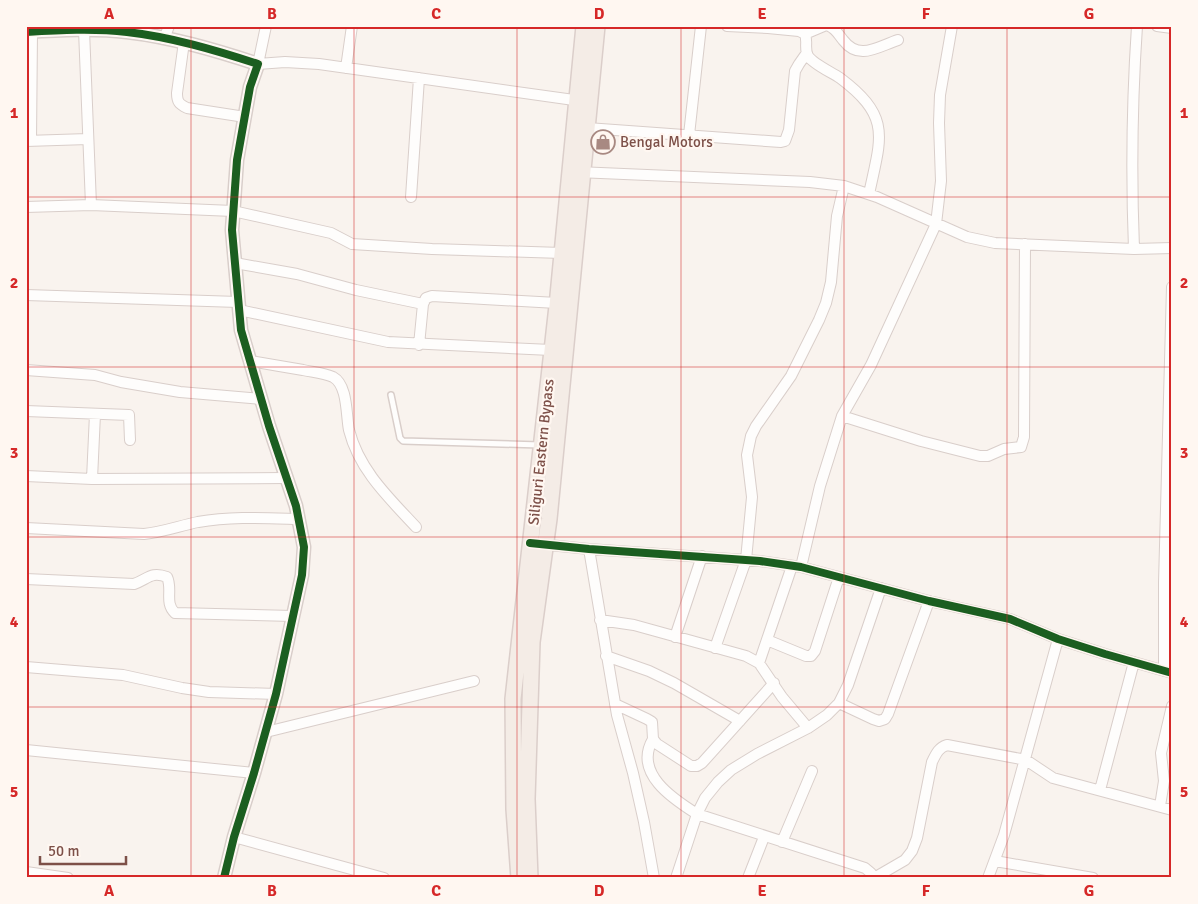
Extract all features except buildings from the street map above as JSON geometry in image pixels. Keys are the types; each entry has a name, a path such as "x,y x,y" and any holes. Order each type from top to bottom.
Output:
{"main road":[{"name":"Siliguri Eastern Bypass","path":"537,544 549,519 583,101 584,26"},
{"name":"Siliguri Eastern Bypass","path":"519,878 514,809 513,699 526,639 537,544 542,445 562,253 587,128 583,101 598,26"},
{"name":"Siliguri Eastern Bypass","path":"526,639 530,700 527,799 530,878"}],"street":[{"path":"164,39 169,26"},
{"path":"224,878 234,837 276,694 302,576 304,547 296,506 241,330 232,230 237,160 250,87 258,64 266,26"},
{"path":"346,68 352,26"},
{"path":"689,135 701,26"},
{"path":"727,26 769,27 805,34 824,26"},
{"path":"829,26 835,28 849,48 856,52 864,52 898,40"},
{"path":"759,663 797,566 842,416 871,365 936,224 941,182 940,95 952,26"},
{"path":"1134,249 1131,166 1132,106 1137,26"},
{"path":"1157,26 1172,28"},
{"path":"84,30 91,205"},
{"path":"88,139 28,141 29,32 84,30 127,32 184,42 258,64 285,62 346,68 583,101"},
{"path":"587,128 785,141 790,130 795,71 806,54 807,39 805,34"},
{"path":"184,42 177,93 179,104 187,108 245,117"},
{"path":"806,54 811,60 862,96 873,111 879,128 873,196"},
{"path":"411,197 419,78"},
{"path":"577,172 810,182 844,186 905,210"},
{"path":"715,648 746,560 752,497 747,455 751,436 759,421 791,376 826,303 831,282 837,216 844,186"},
{"path":"873,196 967,237 995,243 1134,249 1172,248"},
{"path":"26,207 91,205 233,211 331,232 352,244 432,249 562,253"},
{"path":"842,416 921,441 980,456 988,456 1004,450 1021,447 1024,437 1025,244"},
{"path":"235,263 297,274 356,290 423,304"},
{"path":"537,544 702,556 797,566 929,601 1010,619 1058,639 1168,672 1172,287"},
{"path":"26,295 239,306 370,339 419,345 552,350"},
{"path":"419,345 423,304 426,298 432,296 557,303"},
{"path":"250,361 318,373 334,378 341,386 349,430 358,458 377,484 416,527"},
{"path":"26,370 95,375 121,382 180,392 261,399"},
{"path":"26,412 129,415 130,440"},
{"path":"92,479 96,414"},
{"path":"26,476 92,479 287,478"},
{"path":"26,528 144,534 160,533 197,522 225,519 254,517 299,519"},
{"path":"589,549 615,704 644,822 654,878"},
{"path":"675,637 702,556"},
{"path":"26,579 134,584 145,577 155,574 167,577 170,582 169,605 175,613 293,616"},
{"path":"767,640 806,656 811,656 815,651 839,577"},
{"path":"676,878 697,814 705,798 718,782 731,770 757,754 808,728 827,715 839,703 848,685 881,588"},
{"path":"839,703 873,719 885,719 929,601"},
{"path":"600,620 634,625 746,656 759,663 782,697 808,728"},
{"path":"988,878 1004,835 1026,760 1058,639"},
{"path":"606,656 674,683 740,720"},
{"path":"1100,790 1134,662"},
{"path":"26,667 123,675 208,692 276,694"},
{"path":"266,732 474,680"},
{"path":"653,739 657,744 691,766 697,766 702,763 774,683"},
{"path":"615,704 652,722 653,739 647,751 649,765 658,785 674,799 697,814 865,868 871,873 873,878 905,860 912,852 917,838 932,762 937,752 947,745 1026,760 1054,778 1172,810"},
{"path":"1160,806 1164,781 1161,752 1172,706"},
{"path":"26,750 254,773"},
{"path":"782,842 812,771"},
{"path":"234,837 384,878"},
{"path":"748,878 764,837"},
{"path":"995,861 1093,878"},
{"path":"26,872 68,878"}],"lane":[{"path":"391,395 400,438 404,441 542,445"}],"cycle path":[{"path":"26,32 89,30 143,34 193,45 258,64 250,87 237,160 232,230 241,330 269,426 296,506 304,547 302,575 276,694 234,837 224,878"},
{"path":"530,543 760,561 801,567 929,601 1010,619 1058,639 1172,673"}],"place":[{"name":"Bengal Motors","path":"603,142"}]}
